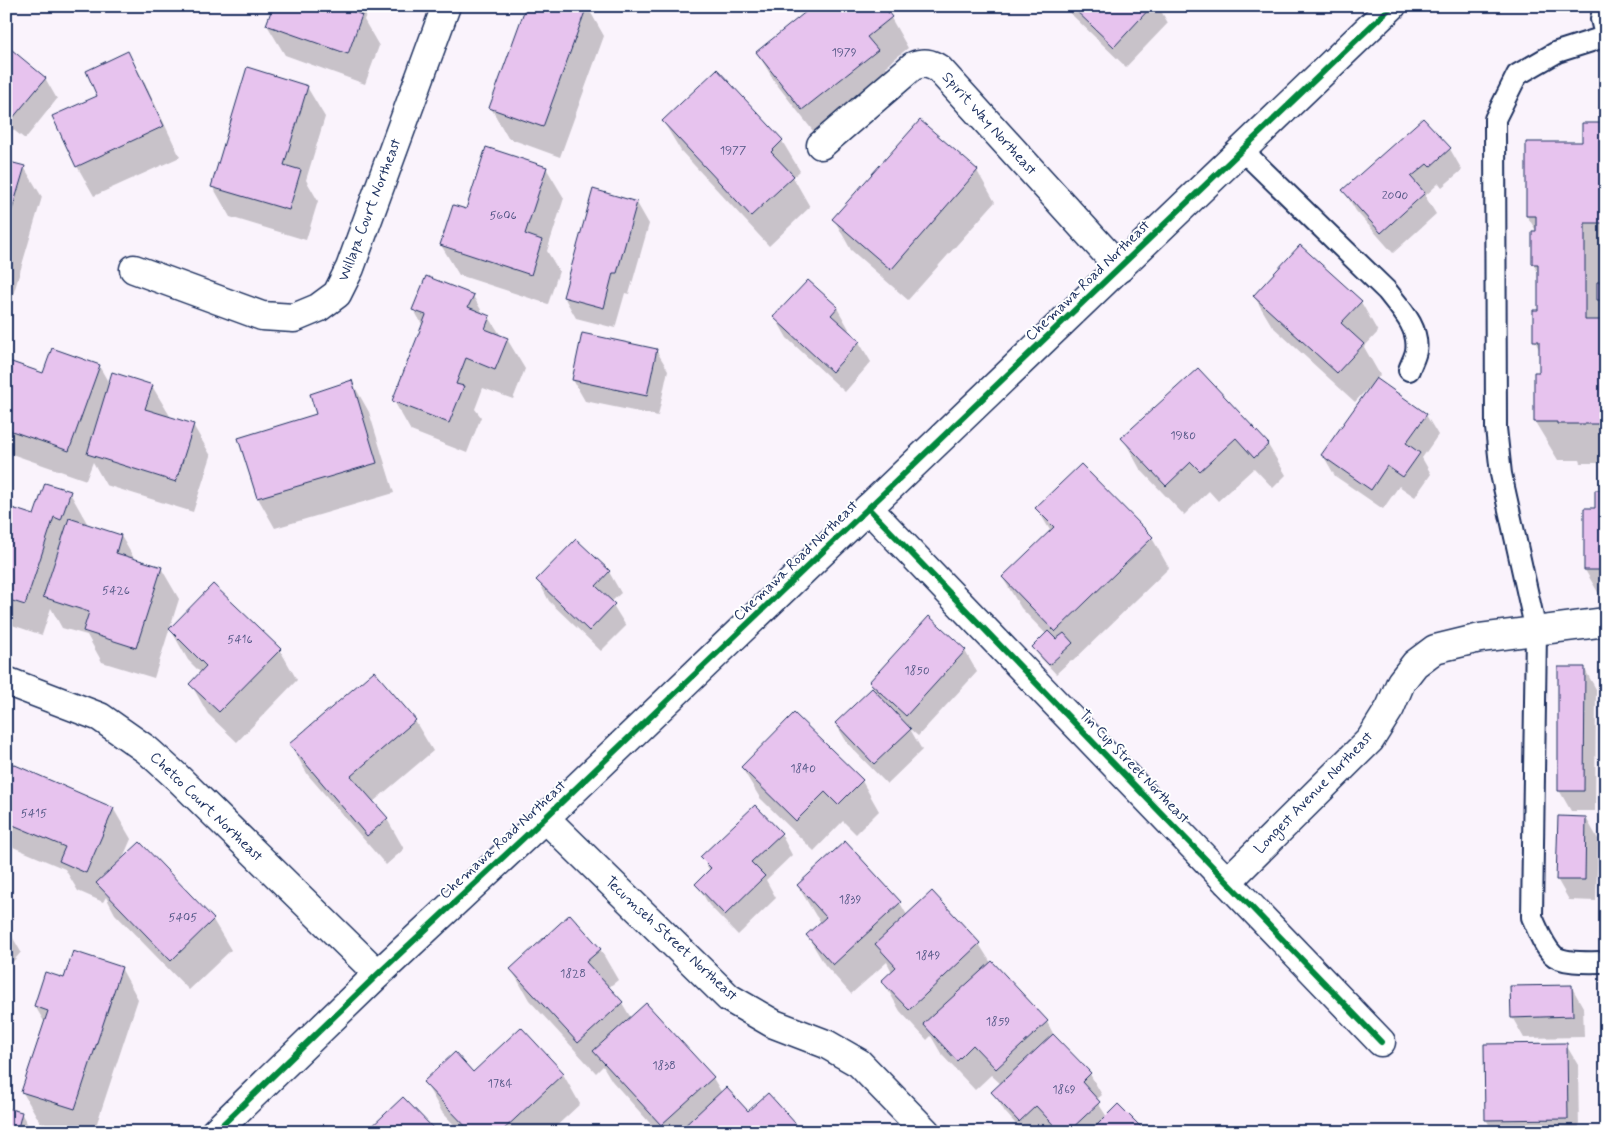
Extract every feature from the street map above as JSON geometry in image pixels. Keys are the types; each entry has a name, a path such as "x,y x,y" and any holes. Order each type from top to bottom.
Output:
{"street":[{"name":"Willapa Court Northeast","path":"134,269 262,316 294,318 318,308 337,294 350,268 446,6"},
{"name":"Chemawa Road Northeast","path":"215,1132 1392,6"},
{"name":"Spirit Way Northeast","path":"821,145 913,66 925,63 931,64 940,69 1120,268"},
{"name":"Tin Cup Street Northeast","path":"868,508 1381,1042"},
{"name":"Longest Avenue Northeast","path":"1227,882 1370,740 1390,708 1401,682 1415,664 1435,650 1480,638 1606,622"},
{"name":"Chetco Court Northeast","path":"6,681 100,717 147,750 177,777 378,974"},
{"name":"Tecumseh Street Northeast","path":"545,818 729,998 774,1024 826,1044 859,1063 926,1132"}],"lane":[{"path":"1604,6 1601,19 1605,39 1557,52 1517,75 1495,119 1496,428 1501,474 1536,631 1532,917 1542,938 1554,956 1573,962 1606,962"},
{"path":"1242,150 1386,292 1404,313 1415,332 1416,350 1409,370"}],"building":[{"path":"273,6 340,6 362,15 348,54 266,25"},
{"path":"526,6 587,6 543,127 489,108"},
{"path":"813,6 883,6 892,17 867,37 878,50 802,110 756,52"},
{"path":"1071,6 1152,6 1114,47"},
{"path":"6,45 46,78 12,119 6,114"},
{"path":"128,51 164,126 76,167 52,116 97,96 86,71"},
{"path":"247,67 308,86 284,165 301,170 289,210 211,187"},
{"path":"717,69 783,140 771,152 794,176 751,216 662,121"},
{"path":"1423,118 1451,148 1430,167 1427,164 1411,177 1425,193 1381,233 1342,190"},
{"path":"920,120 978,170 891,270 832,219"},
{"path":"1582,123 1606,123 1606,223 1585,223 1585,320 1606,320 1606,424 1534,422 1534,372 1539,372 1539,341 1533,341 1533,310 1538,310 1538,264 1532,264 1532,231 1536,231 1536,216 1526,216 1526,142 1582,142"},
{"path":"486,147 547,167 525,234 542,240 531,275 440,245 453,205 466,209"},
{"path":"6,161 25,166 6,230"},
{"path":"593,189 637,202 617,273 613,273 604,308 563,297"},
{"path":"1300,245 1362,301 1341,323 1364,344 1337,373 1253,296"},
{"path":"426,276 474,295 468,307 490,316 485,329 508,338 495,370 466,358 456,384 464,386 449,423 392,401 426,315 412,310"},
{"path":"808,280 838,307 831,315 860,341 832,372 773,317"},
{"path":"1597,282 1606,282 1606,300 1597,300"},
{"path":"582,333 657,349 647,396 572,380"},
{"path":"52,348 100,365 69,451 6,429 6,360 43,373"},
{"path":"1198,368 1269,444 1254,458 1236,438 1200,471 1191,462 1166,486 1121,438"},
{"path":"112,372 153,385 145,409 194,424 176,482 87,454"},
{"path":"1376,378 1427,414 1406,443 1420,453 1403,477 1387,466 1371,490 1321,455"},
{"path":"352,380 377,463 257,498 238,438 316,414 310,394"},
{"path":"1081,464 1153,537 1055,632 1002,577 1054,527 1035,508"},
{"path":"45,483 71,491 61,520 54,517 25,605 6,599 6,506 34,515"},
{"path":"1595,490 1606,490 1606,570 1584,570 1584,508 1595,508"},
{"path":"69,518 121,535 116,553 162,567 136,648 83,631 89,612 43,597"},
{"path":"576,539 610,571 596,586 615,604 589,631 536,580"},
{"path":"213,584 281,649 219,712 189,684 206,666 169,629"},
{"path":"929,616 966,650 906,716 869,682"},
{"path":"1048,631 1056,639 1064,633 1073,643 1049,665 1032,647"},
{"path":"1604,664 1606,664 1606,728 1603,728"},
{"path":"1558,667 1585,667 1584,791 1558,791"},
{"path":"374,671 416,720 351,776 388,818 367,836 289,744"},
{"path":"872,688 911,729 874,764 835,723"},
{"path":"794,713 863,780 838,805 825,792 796,821 741,767"},
{"path":"6,761 114,808 86,873 59,861 65,847 6,822"},
{"path":"1604,778 1606,778 1606,841 1604,841"},
{"path":"755,805 782,833 751,862 765,876 725,915 695,884 711,868 700,857"},
{"path":"1558,816 1586,817 1585,880 1556,880"},
{"path":"845,841 901,902 833,965 806,935 826,917 797,885"},
{"path":"140,842 214,919 171,961 96,883"},
{"path":"932,891 980,943 909,1010 881,981 896,967 875,944"},
{"path":"570,914 601,949 586,962 623,1002 578,1043 510,969"},
{"path":"73,951 122,967 75,1109 21,1092 48,1011 34,1006 45,972 64,978"},
{"path":"992,961 1048,1021 996,1069 973,1045 957,1061 923,1024"},
{"path":"1572,985 1573,1016 1511,1018 1510,986"},
{"path":"646,1003 714,1077 661,1125 593,1051"},
{"path":"521,1027 564,1073 501,1132 471,1132 423,1082 455,1052 473,1072"},
{"path":"1053,1034 1091,1073 1082,1082 1100,1102 1068,1132 1060,1132 1036,1106 1019,1122 991,1092"},
{"path":"1567,1043 1568,1119 1485,1120 1484,1044"},
{"path":"726,1087 748,1111 768,1093 796,1124 787,1132 678,1132"},
{"path":"403,1097 437,1132 366,1132"},
{"path":"1118,1104 1146,1132 1090,1132"},
{"path":"6,1108 22,1112 17,1132 6,1132"},
{"path":"822,1124 830,1132 814,1132"}],"cycle path":[{"path":"215,1132 1392,6"},
{"path":"868,508 1381,1042"}]}
